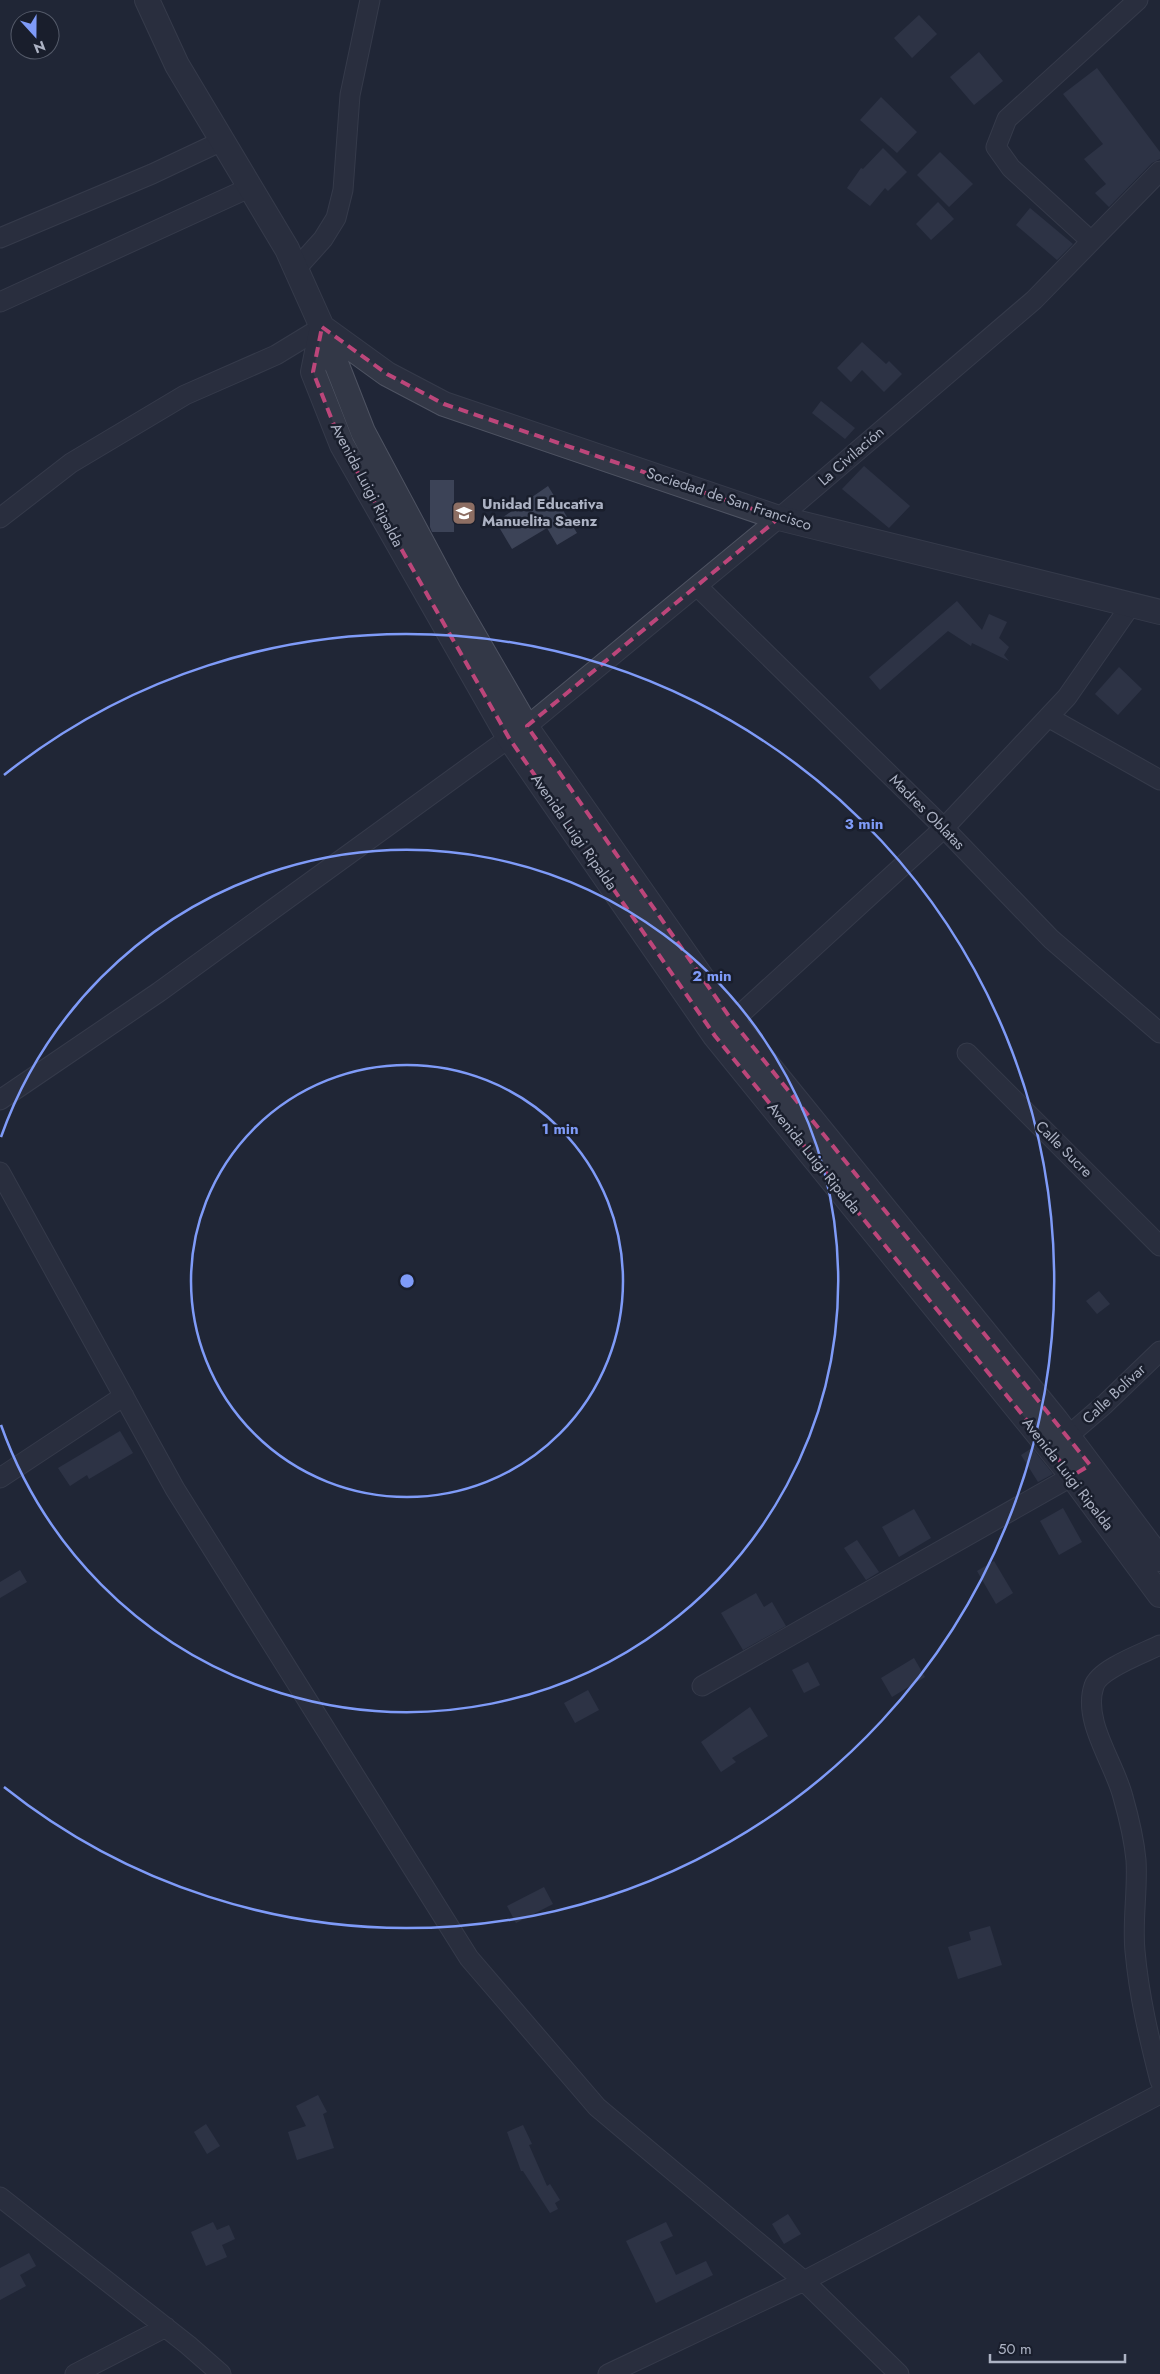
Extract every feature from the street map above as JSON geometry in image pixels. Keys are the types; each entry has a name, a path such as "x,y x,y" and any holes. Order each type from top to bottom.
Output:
{"street":[{"name":"Avenida Luigi Ripalda","path":"146,0 177,65 251,188 296,269 322,327 362,432 448,591 518,732 724,1029 1081,1471 1160,1559"},
{"path":"296,269 323,239 336,218 343,190 350,95 370,0"},
{"path":"1091,241 1011,168 996,147 1007,119 1138,0"},
{"path":"0,238 152,174 222,141"},
{"name":"La Civilación","path":"0,1100 160,992 518,732 779,518 1034,300 1160,170"},
{"path":"0,302 251,188"},
{"path":"3,512 71,463 185,396 276,355 322,327"},
{"name":"Sociedad de San Francisco","path":"322,327 387,374 444,404 779,518 1160,612"},
{"name":"Madres Oblatas","path":"697,586 944,828 1051,939 1156,1023"},
{"path":"724,1029 944,828 1067,697 1131,606"},
{"path":"1048,717 1160,780"},
{"name":"Avenida Luigi Ripalda","path":"724,1029 1068,1436 1081,1471 1160,1595"},
{"name":"Calle Sucre","path":"967,1053 1160,1246"},
{"path":"0,1172 175,1489 469,1958 598,2108 804,2281 898,2374"},
{"name":"Calle Bolívar","path":"1068,1436 1105,1404 1160,1351"},
{"path":"0,1478 124,1396"},
{"path":"702,1686 1081,1471"},
{"path":"1160,1645 1102,1674 1094,1684 1092,1697 1092,1718 1121,1788 1131,1827 1136,1862 1135,1950 1146,2026 1160,2081"},
{"path":"608,2374 804,2281 1160,2094"},
{"path":"0,2197 166,2327 221,2374"},
{"path":"75,2374 166,2327"}],"highlighted area":[{"path":"322,327 387,374 444,404 779,518 527,726 733,1022 1090,1465 1072,1476 715,1036 509,738 342,445 313,372"}],"building":[{"path":"919,15 937,34 912,58 894,38"},
{"path":"979,52 1003,81 974,105 950,77"},
{"path":"1097,68 1160,152 1160,159 1152,163 1109,207 1095,193 1106,184 1084,159 1103,144 1063,94"},
{"path":"881,97 917,132 897,153 860,120"},
{"path":"883,148 907,172 888,191 885,188 870,206 847,188 861,168 863,169"},
{"path":"940,152 973,184 949,207 917,175"},
{"path":"938,202 954,219 931,240 916,224"},
{"path":"1030,208 1073,244 1057,260 1016,225"},
{"path":"862,342 886,364 889,361 902,374 884,392 862,370 851,382 837,368"},
{"path":"821,401 855,428 845,439 812,413"},
{"path":"864,466 910,506 889,528 842,489"},
{"path":"430,480 454,480 454,532 432,532 430,527"},
{"path":"548,486 577,533 557,545 547,528 512,549 496,522"},
{"path":"957,601 982,630 989,614 1007,622 999,638 1009,647 1004,655 1009,661 972,643 971,646 948,631 880,690 869,677"},
{"path":"1119,667 1142,689 1118,715 1095,694"},
{"path":"1099,1291 1110,1304 1097,1314 1086,1301"},
{"path":"120,1431 133,1453 89,1479 87,1475 70,1486 58,1468"},
{"path":"1032,1448 1053,1474 1038,1482 1021,1455"},
{"path":"1063,1508 1082,1542 1059,1555 1040,1521"},
{"path":"914,1509 931,1538 899,1557 882,1527"},
{"path":"857,1540 879,1572 866,1580 844,1548"},
{"path":"994,1561 1013,1593 996,1604 977,1571"},
{"path":"20,1570 27,1582 0,1598 0,1582"},
{"path":"756,1593 764,1607 772,1602 786,1626 743,1650 721,1613"},
{"path":"914,1658 925,1677 892,1697 881,1678"},
{"path":"808,1662 820,1685 804,1693 792,1670"},
{"path":"588,1690 599,1710 575,1723 564,1703"},
{"path":"750,1707 768,1736 732,1758 736,1762 721,1772 701,1742"},
{"path":"544,1887 553,1904 516,1923 507,1906"},
{"path":"990,1926 1002,1965 958,1979 948,1947 971,1940 969,1932"},
{"path":"318,2095 327,2112 323,2114 334,2148 297,2160 288,2132 306,2126 296,2106"},
{"path":"206,2124 220,2146 207,2154 194,2132"},
{"path":"523,2125 532,2144 529,2145 547,2186 550,2184 560,2200 555,2203 558,2209 550,2213 523,2171 521,2171 507,2132"},
{"path":"788,2214 801,2234 784,2244 772,2224"},
{"path":"213,2222 217,2230 229,2225 235,2239 222,2245 227,2257 206,2266 191,2232"},
{"path":"666,2222 673,2236 660,2242 676,2275 706,2261 713,2275 656,2303 626,2241"},
{"path":"29,2253 36,2266 20,2275 26,2286 0,2300 0,2268"}],"place":[{"name":"Unidad Educativa Manuelita Saenz","path":"464,513"}]}
